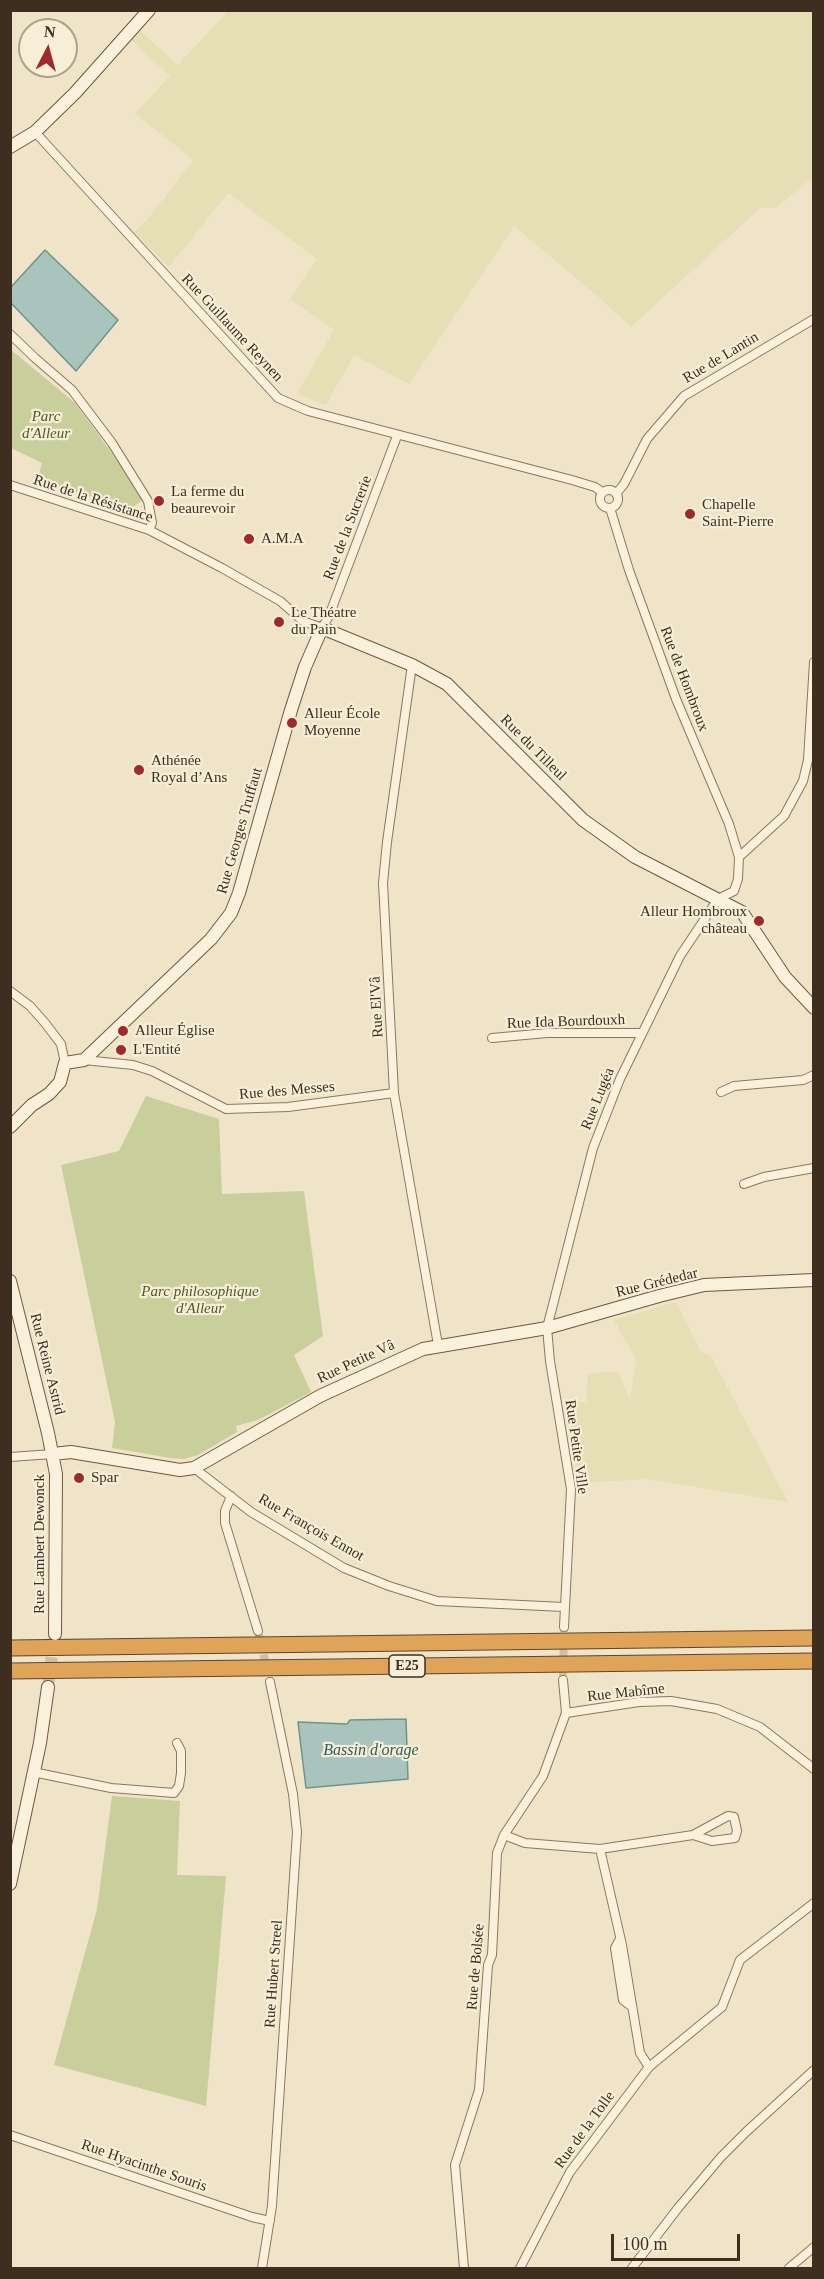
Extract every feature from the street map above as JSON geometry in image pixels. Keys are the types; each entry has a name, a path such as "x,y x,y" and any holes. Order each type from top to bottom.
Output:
{"highway":[{"name":"E25","path":"10,1648 813,1638"},
{"name":"E25","path":"10,1671 813,1661"}],"street":[{"path":"10,147 35,132 75,93 149,10"},
{"name":"Rue Guillaume Reynen","path":"35,132 278,398 308,411 572,480 595,487 602,492"},
{"name":"Rue de Lantin","path":"616,494 624,484 647,439 684,396 813,319"},
{"path":"10,334 72,390 112,443 148,501 152,522 149,530"},
{"name":"Rue de la Sucrerie","path":"322,628 397,436"},
{"name":"Rue de la Résistance","path":"10,485 149,530 280,601 303,621 322,628"},
{"path":"611,490 616,494 618,501 610,508 605,508 600,503 599,496 602,492 611,490"},
{"name":"Rue de Hombroux","path":"610,508 629,570 676,699 729,824 739,857"},
{"name":"Rue du Tilleul","path":"322,628 412,665 447,684 583,820 635,856 742,912 785,977 813,1008"},
{"name":"Rue Georges Truffaut","path":"84,1060 212,939 231,914 291,710 305,667 322,628"},
{"path":"739,857 784,816 803,781 807,767 813,662"},
{"name":"Rue El'Vâ","path":"412,665 383,883 394,1093 438,1345"},
{"name":"Rue Lugéa","path":"547,1328 593,1148 620,1079 680,956 718,899 734,891 738,879 739,857"},
{"path":"10,991 30,1006 45,1023 61,1044 66,1063 60,1082 10,1127"},
{"name":"Rue Ida Bourdouxh","path":"492,1038 548,1033 642,1033"},
{"path":"66,1063 84,1060"},
{"name":"Rue des Messes","path":"84,1060 133,1065 152,1071 226,1109 288,1107 394,1093"},
{"path":"721,1092 734,1086 803,1080 813,1076"},
{"path":"744,1184 764,1177 813,1168"},
{"name":"Rue Grédedar","path":"547,1328 704,1285 813,1280"},
{"name":"Rue Reine Astrid","path":"10,1281 53,1454"},
{"name":"Rue Petite Vâ","path":"194,1468 320,1396 402,1357 438,1345 547,1328"},
{"name":"Rue Petite Ville","path":"547,1328 550,1361 571,1489 564,1627"},
{"path":"10,1457 71,1452 180,1470 194,1468"},
{"name":"Rue Lambert Dewonck","path":"53,1454 56,1474 55,1634"},
{"name":"Rue François Ennot","path":"194,1468 251,1512 344,1568 389,1586 437,1601 564,1607"},
{"path":"231,1496 225,1511 225,1523 258,1631"},
{"name":"Rue de Bolsée","path":"464,2268 455,2165 479,2090 488,1965 492,1955 497,1853 504,1835 543,1776 566,1713 563,1680"},
{"name":"Rue Hubert Streel","path":"262,2268 270,2221 297,1832 293,1794 270,1682"},
{"path":"10,1884 48,1687"},
{"name":"Rue Mabîme","path":"566,1713 639,1702 671,1701 717,1709 760,1727 813,1769"},
{"path":"33,1772 111,1788 174,1793 179,1786 181,1773 181,1751 177,1743"},
{"path":"504,1835 525,1843 600,1849 693,1835 728,1816 734,1817 737,1832 735,1838 712,1841 693,1835"},
{"path":"600,1849 620,1939 640,2053 648,2067"},
{"name":"Rue de la Tolle","path":"520,2268 570,2172 648,2067 722,2007 740,1960 813,1903"},
{"path":"632,2268 678,2208 722,2157 813,2070"},
{"name":"Rue Hyacinthe Souris","path":"10,2135 270,2221"},
{"path":"789,2268 813,2247"}],"shaded area":[{"path":"228,11 813,11 813,177 776,208 760,208 631,327 514,226 409,384 354,355 326,405 297,394 334,330 290,299 317,259 228,193 169,267 134,232 146,221 194,160 135,114 170,76 130,39 138,29 178,65"},
{"path":"676,1302 701,1352 711,1356 788,1502 646,1479 580,1483 564,1403 586,1402 588,1373 618,1372 630,1401 636,1360 614,1320"}],"green space":[{"name":"Parc d'Alleur","path":"10,349 75,403 145,498 131,509 37,480 42,463 11,448"},
{"name":"Parc philosophique d'Alleur","path":"146,1096 219,1119 222,1194 304,1191 323,1336 294,1355 311,1392 258,1420 236,1426 237,1432 198,1455 184,1459 112,1448 115,1422 61,1165 119,1151"},
{"path":"112,1796 180,1801 177,1875 226,1876 206,2106 54,2065 97,1909"}],"water":[{"path":"45,250 118,320 76,371 11,303 11,287"},
{"name":"Bassin d'orage","path":"406,1719 408,1779 306,1788 298,1722 347,1724 350,1720"}],"tunnel":[{"path":"563,1680 564,1627"},
{"path":"258,1631 270,1682"},
{"path":"48,1687 54,1639"}],"place":[{"name":"La ferme du beaurevoir","path":"159,501"},
{"name":"Chapelle Saint-Pierre","path":"690,514"},
{"name":"A.M.A","path":"249,539"},
{"name":"Le Théatre du Pain","path":"279,622"},
{"name":"Alleur École Moyenne","path":"292,723"},
{"name":"Athénée Royal d’Ans","path":"139,770"},
{"name":"Alleur Hombroux château","path":"759,921"},
{"name":"Alleur Église","path":"123,1031"},
{"name":"L'Entité","path":"121,1050"},
{"name":"Spar","path":"79,1478"}]}
